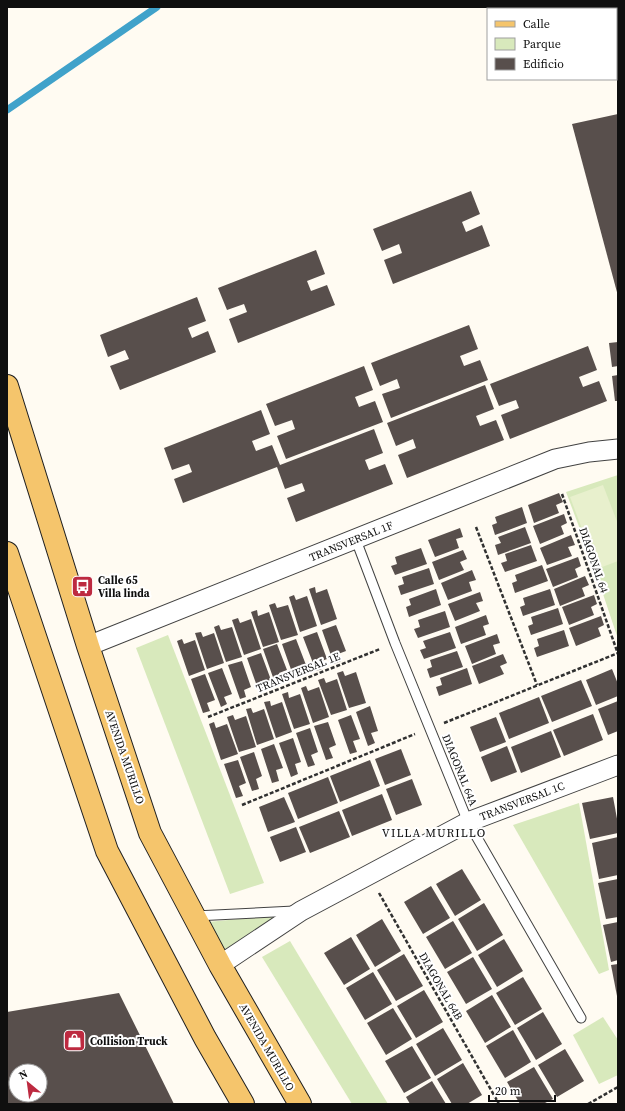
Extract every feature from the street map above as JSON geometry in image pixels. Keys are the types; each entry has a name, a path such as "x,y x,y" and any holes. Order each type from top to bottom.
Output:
{"main road":[{"name":"AVENIDA MURILLO","path":"7,386 88,646 150,832 220,965 300,1104"},
{"path":"7,553 107,851 205,1038 243,1104"}],"street":[{"name":"TRANSVERSAL 1F","path":"88,646 356,540 555,459 618,448"},
{"name":"TRANSVERSAL 1C","path":"220,965 301,911 468,822 618,765"}],"lane":[{"name":"DIAGONAL 64A","path":"356,540 395,643 468,822 581,1018"},
{"name":"TRANSVERSAL 1C","path":"193,916 301,911"}],"path":[{"name":"DIAGONAL 64","path":"562,494 618,654"},
{"path":"476,527 537,686"},
{"name":"TRANSVERSAL 1E","path":"208,717 395,643"},
{"name":"DIAGONAL 64B","path":"369,875 499,1104"},
{"path":"588,1104 618,1087"}],"green space":[{"path":"618,475 618,639 593,564 566,492"},
{"path":"603,485 618,524 618,561 597,569 570,497"},
{"path":"168,635 264,883 230,894 136,648"},
{"path":"579,803 609,970 599,974 513,825"},
{"path":"287,914 222,951 208,922"},
{"path":"290,941 388,1104 352,1104 262,957"},
{"path":"603,1017 618,1040 618,1075 599,1084 573,1035"}],"building":[{"path":"618,114 618,296 572,124"},
{"path":"471,191 480,214 462,222 466,232 482,225 490,246 393,284 384,260 402,253 399,244 382,251 373,229"},
{"path":"316,250 325,274 307,281 311,291 327,285 335,305 238,343 229,319 247,312 244,304 227,310 218,288"},
{"path":"197,297 206,321 188,328 192,338 208,331 216,352 120,390 110,366 129,359 125,350 108,357 100,335"},
{"path":"469,325 478,349 460,356 464,366 480,360 488,380 391,418 382,394 400,388 397,379 380,386 371,363"},
{"path":"618,342 618,366 612,367 609,343"},
{"path":"588,346 597,370 579,377 583,387 599,381 607,401 510,439 501,415 519,408 516,400 499,406 490,384"},
{"path":"364,366 373,390 355,397 359,407 375,401 383,422 286,459 277,436 295,429 292,420 275,426 266,404"},
{"path":"618,375 618,401 615,401 612,376"},
{"path":"485,385 494,409 476,416 480,426 496,420 504,440 407,478 398,455 416,448 413,439 396,446 387,423"},
{"path":"261,410 270,434 252,441 256,451 272,445 280,465 374,429 383,453 365,460 369,470 385,464 393,484 296,522 287,498 305,491 302,483 285,489 277,467 183,503 174,479 192,472 189,464 172,470 164,448"},
{"path":"559,493 563,502 556,505 559,513 534,523 528,505"},
{"path":"522,507 527,523 495,535 492,525 497,523 495,517"},
{"path":"564,514 567,523 561,526 564,534 540,544 533,526"},
{"path":"525,527 531,543 498,555 495,545 501,543 498,537"},
{"path":"460,528 463,537 456,539 459,548 435,557 428,540"},
{"path":"571,535 575,545 568,547 572,556 547,565 540,548"},
{"path":"531,545 537,561 505,572 501,563 507,561 505,554"},
{"path":"421,548 427,564 395,575 391,566 397,564 395,557"},
{"path":"463,550 467,559 460,562 464,570 439,580 432,562"},
{"path":"578,557 581,566 575,569 578,577 553,587 546,569"},
{"path":"542,565 548,581 515,593 512,583 517,581 515,575"},
{"path":"429,568 434,584 401,595 398,586 404,584 402,577"},
{"path":"472,570 476,580 469,582 472,591 448,600 441,583"},
{"path":"585,576 589,585 582,588 585,596 560,606 554,589"},
{"path":"315,587 316,593 327,589 337,619 321,625 309,589"},
{"path":"436,589 441,605 409,617 406,607 411,605 409,599"},
{"path":"550,589 555,605 523,616 520,607 525,605 523,598"},
{"path":"480,592 483,601 476,603 480,611 455,621 448,604"},
{"path":"294,595 296,600 307,596 317,626 300,632 289,597"},
{"path":"594,595 597,604 591,607 594,615 569,625 562,607"},
{"path":"275,603 277,608 288,605 298,635 281,640 269,605"},
{"path":"558,608 563,624 531,635 528,626 533,624 531,617"},
{"path":"257,610 258,616 269,612 279,642 263,647 251,612"},
{"path":"445,611 450,627 418,638 414,629 420,627 418,620"},
{"path":"486,615 489,624 483,626 486,635 461,644 455,627"},
{"path":"601,616 604,625 598,628 601,636 576,646 569,628"},
{"path":"238,618 240,623 251,619 261,649 244,655 232,620"},
{"path":"219,625 221,630 232,627 242,657 226,662 214,627"},
{"path":"336,625 346,651 338,654 341,661 334,664 322,630"},
{"path":"564,630 569,646 537,657 534,648 539,646 537,639"},
{"path":"201,632 203,637 214,633 224,663 207,669 195,633"},
{"path":"317,632 327,659 319,662 322,669 316,671 303,637"},
{"path":"450,632 456,648 424,659 420,650 426,648 423,641"},
{"path":"497,634 500,643 493,645 496,654 472,664 465,646"},
{"path":"182,639 184,644 195,640 205,670 189,676 177,641"},
{"path":"296,639 306,665 298,668 301,676 294,678 282,644"},
{"path":"277,644 287,670 279,673 282,680 275,683 263,649"},
{"path":"457,651 463,667 430,678 427,669 432,667 430,660"},
{"path":"261,653 271,680 263,683 265,690 259,692 247,658"},
{"path":"503,654 507,663 500,666 504,674 479,684 472,666"},
{"path":"242,661 251,687 244,690 246,697 240,699 228,665"},
{"path":"222,668 232,694 224,697 227,704 221,707 208,673"},
{"path":"467,668 472,684 439,696 436,687 442,685 440,678"},
{"path":"612,669 618,684 618,696 596,705 586,680"},
{"path":"343,671 345,676 356,672 366,703 349,708 337,673"},
{"path":"205,674 215,700 207,703 210,711 203,713 191,679"},
{"path":"324,678 326,683 337,679 347,710 331,715 318,680"},
{"path":"581,680 592,706 552,722 541,696"},
{"path":"306,686 308,691 319,687 329,717 313,723 301,688"},
{"path":"288,692 289,698 300,694 310,724 294,729 282,694"},
{"path":"539,697 549,723 509,739 499,713"},
{"path":"270,701 271,706 282,702 292,732 276,738 264,702"},
{"path":"618,701 618,731 608,735 598,709"},
{"path":"370,706 378,731 371,733 375,743 368,746 356,712"},
{"path":"251,708 253,713 264,709 274,739 257,745 246,709"},
{"path":"593,714 603,740 564,756 553,730"},
{"path":"233,715 235,720 246,716 256,747 239,752 227,717"},
{"path":"351,715 360,739 353,741 357,752 350,754 338,720"},
{"path":"496,717 506,742 480,752 470,727"},
{"path":"214,722 216,728 227,724 238,754 221,760 209,724"},
{"path":"328,722 336,745 329,748 333,758 326,760 314,726"},
{"path":"310,728 318,752 311,755 315,765 308,767 296,733"},
{"path":"551,731 561,757 521,773 511,747"},
{"path":"293,738 301,762 295,764 298,774 291,777 279,743"},
{"path":"274,744 283,768 276,770 279,781 272,783 261,749"},
{"path":"507,746 517,772 491,782 481,757"},
{"path":"401,749 411,775 385,785 375,759"},
{"path":"254,752 262,776 256,779 259,789 252,791 240,757"},
{"path":"238,760 246,783 239,786 243,796 236,798 224,764"},
{"path":"370,760 380,786 340,802 330,776"},
{"path":"328,777 338,803 298,819 288,793"},
{"path":"412,779 422,805 396,815 386,789"},
{"path":"382,794 392,820 352,836 342,810"},
{"path":"284,797 295,822 268,832 259,807"},
{"path":"613,797 618,824 618,833 590,839 582,803"},
{"path":"339,811 350,837 310,853 299,827"},
{"path":"296,827 306,852 280,862 270,837"},
{"path":"618,837 618,875 599,879 592,843"},
{"path":"462,869 481,900 455,916 436,884"},
{"path":"618,879 618,917 606,919 598,883"},
{"path":"431,886 450,918 423,934 404,902"},
{"path":"484,903 503,935 477,951 458,919"},
{"path":"382,919 401,951 375,967 356,935"},
{"path":"453,921 472,953 445,969 426,937"},
{"path":"618,922 618,960 611,962 603,925"},
{"path":"351,937 370,969 344,985 324,953"},
{"path":"504,939 523,971 497,987 478,955"},
{"path":"404,954 423,986 396,1001 377,970"},
{"path":"473,957 492,989 466,1004 447,972"},
{"path":"618,964 618,996 617,996 611,965"},
{"path":"373,972 392,1004 365,1020 346,988"},
{"path":"523,977 542,1009 515,1025 496,993"},
{"path":"424,990 443,1022 416,1038 397,1006"},
{"name":"Collision Truck","path":"119,993 174,1104 7,1104 7,1012"},
{"path":"492,995 511,1027 485,1043 466,1011"},
{"path":"393,1008 412,1039 386,1055 367,1023"},
{"path":"543,1012 562,1044 536,1060 517,1028"},
{"path":"443,1028 462,1060 435,1076 416,1044"},
{"path":"513,1030 531,1062 505,1078 486,1046"},
{"path":"412,1046 431,1078 404,1093 385,1061"},
{"path":"565,1049 584,1081 557,1097 538,1065"},
{"path":"463,1063 482,1095 467,1104 452,1104 437,1079"},
{"path":"534,1067 553,1099 543,1104 520,1104 507,1082"},
{"path":"432,1081 446,1104 410,1104 406,1097"}],"waterway":[{"path":"7,110 157,7"}],"place":[{"name":"Calle 65 Villa linda","path":"83,586"},
{"name":"Collision Truck","path":"75,1041"}],"district":[{"name":"VILLA MURILLO","path":"434,833"}]}
